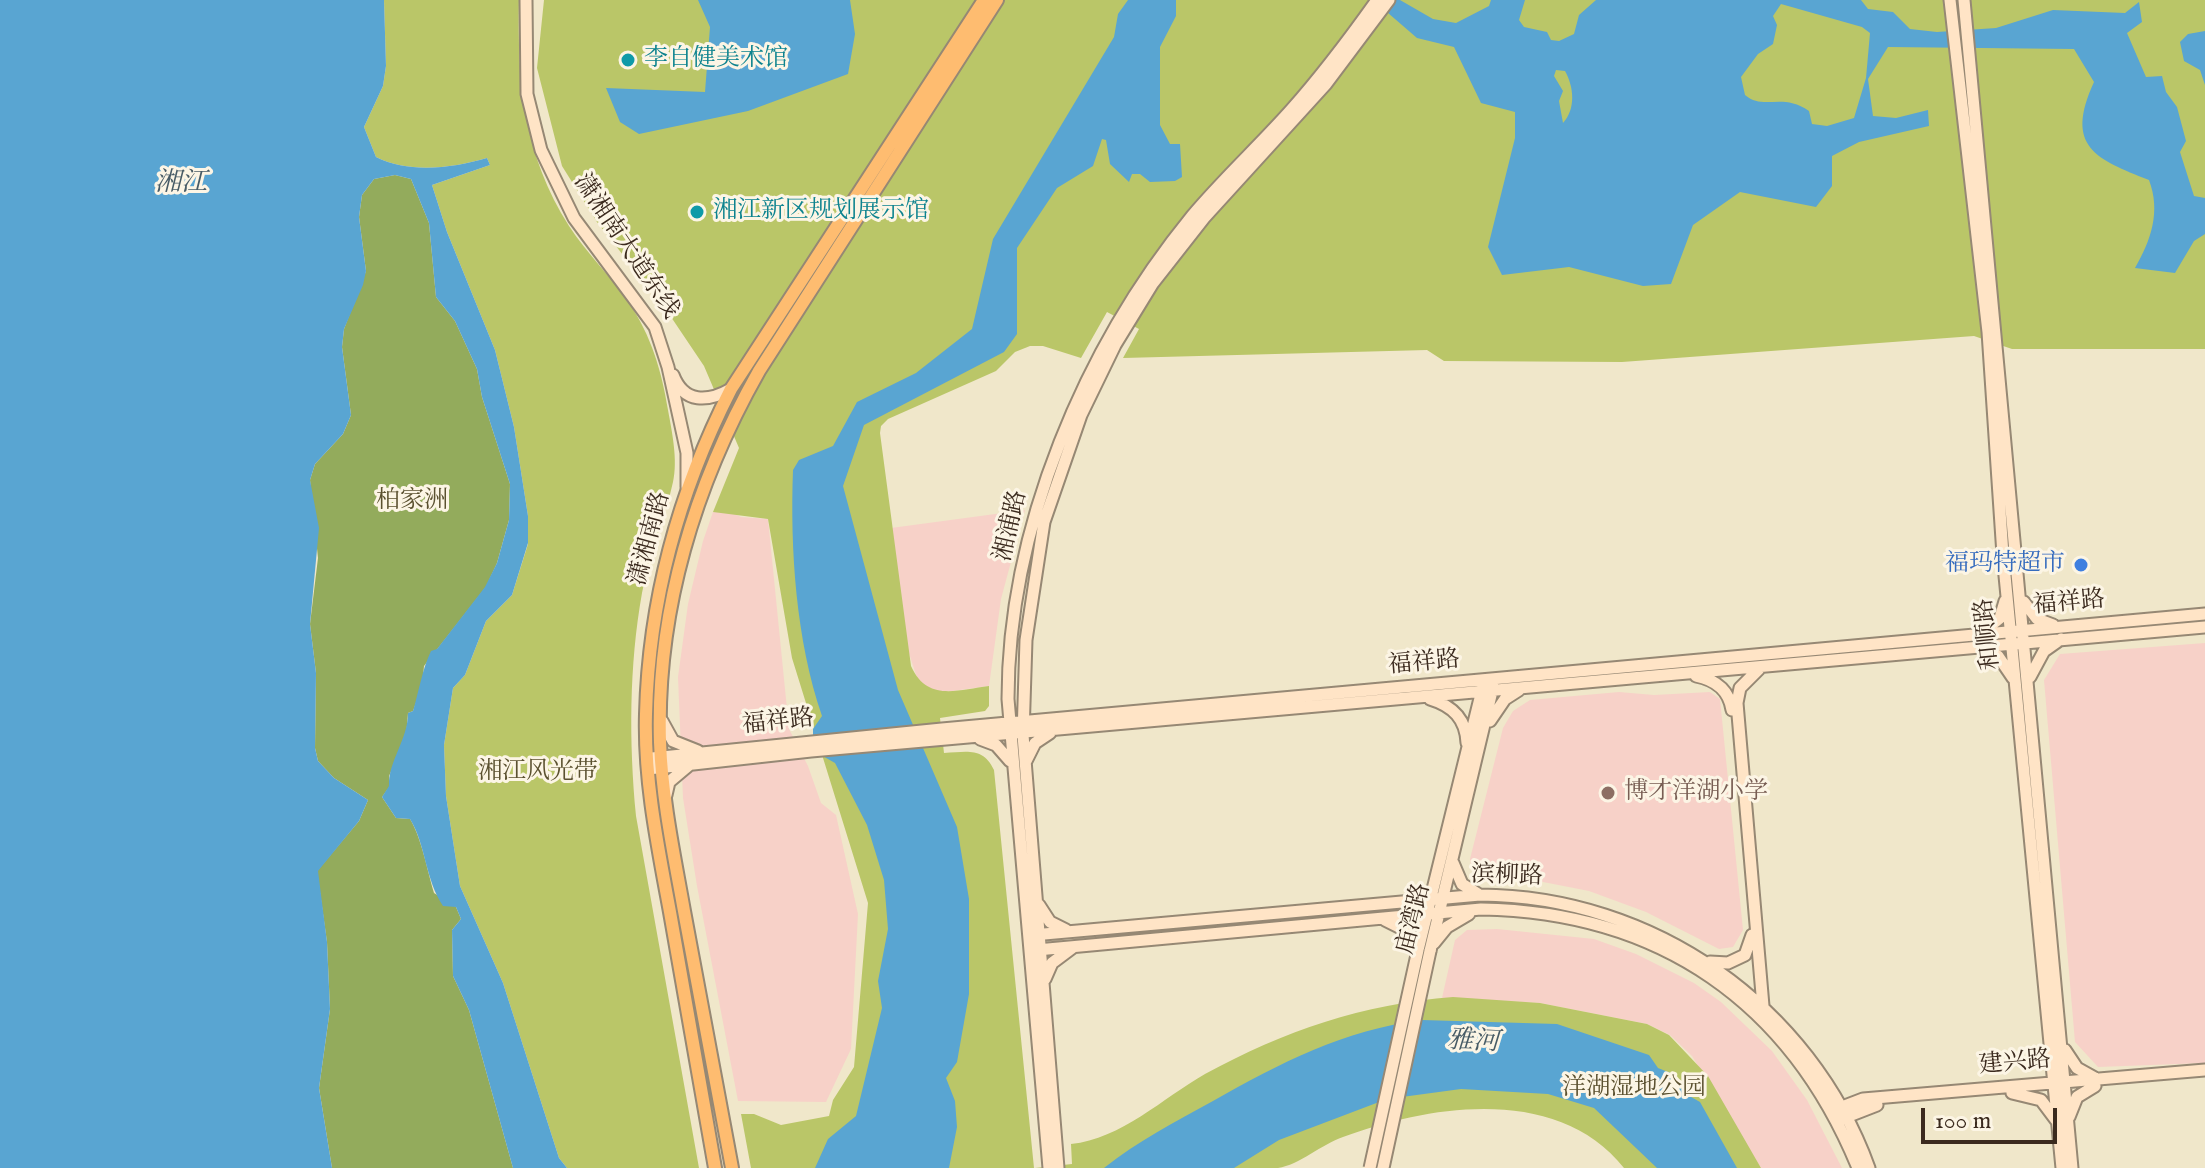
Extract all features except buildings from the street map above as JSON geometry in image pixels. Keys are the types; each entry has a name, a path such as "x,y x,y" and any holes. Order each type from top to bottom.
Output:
{"main road":[{"name":"潇湘南大道东线","path":"528,0 527,94 544,159 574,218 655,327 687,453 686,495"},
{"name":"潇湘南大道东线","path":"528,0 529,78 535,116 547,155 567,201 652,317 680,389 689,396 705,399 731,389"},
{"name":"潇湘南路","path":"715,1168 655,831 648,764 646,714 653,629 671,541 686,495 731,389 984,0"},
{"name":"潇湘南路","path":"732,1168 661,763 660,712 668,623 681,557 702,488 734,415 997,0"},
{"name":"湘浦路","path":"1053,1165 1016,729 1008,685 1016,609 1035,517 1069,417 1096,358 1161,255 1195,213 1291,111 1376,6 1389,0"},
{"name":"和顺路","path":"1950,0 1988,332 2006,589 2029,685 2060,1086 2062,1168"},
{"name":"和顺路","path":"1964,0 2021,594 2016,687 2057,1044"},
{"name":"湘浦路","path":"1016,729 1023,692 1029,605 1044,522 1081,415 1115,345 1153,283 1189,235 1306,107 1376,6"},
{"path":"1970,640 1995,625 2003,609 2006,589"},
{"path":"2021,594 2037,619 2066,632 2044,651 2029,685"},
{"name":"福祥路","path":"1055,726 2066,632 2205,614"},
{"name":"福祥路","path":"2066,632 2205,627"},
{"path":"1970,640 1998,656 2016,687"},
{"name":"福祥路","path":"661,763 715,752 1422,697 1488,686 1528,688 1684,674 1970,640"},
{"path":"1763,1006 1737,703 1747,677 1770,665"},
{"path":"1684,674 1713,681 1731,700 1752,936 1749,950 1736,960 1720,964 1704,960"},
{"path":"970,732 992,721 997,715 1008,685"},
{"name":"庙湾路","path":"1370,1168 1424,950 1439,913 1484,732 1488,686"},
{"name":"庙湾路","path":"1383,1168 1424,950 1425,915 1488,686"},
{"path":"1484,732 1505,699 1528,688"},
{"path":"970,732 996,745 1019,770 1035,743 1055,726 1032,713 1023,692"},
{"path":"1422,697 1450,707 1458,715 1467,736 1466,758"},
{"path":"660,712 663,727 673,741 691,750 715,752"},
{"name":"福祥路","path":"648,764 696,764 808,747"},
{"path":"666,800 669,782 674,775 696,764"},
{"name":"湘浦路","path":"1019,770 1036,893 1034,935"},
{"path":"1453,858 1453,868 1462,884 1469,891 1486,895"},
{"path":"1391,903 1409,898 1427,886 1440,860"},
{"path":"1036,893 1050,922 1075,931"},
{"name":"滨柳路","path":"1034,935 1486,895 1543,898 1577,906 1647,930 1704,960 1763,1006 1811,1060 1831,1088 1858,1168"},
{"path":"1376,919 1407,931 1424,950 1447,927 1485,909"},
{"name":"滨柳路","path":"1035,950 1485,909 1527,911 1605,924 1686,961 1711,977 1759,1018 1839,1114 1860,1145 1869,1168"},
{"path":"1045,987 1052,963 1076,946"},
{"name":"湘浦路","path":"1035,950 1045,987 1053,1165"},
{"path":"2016,1089 2045,1072 2057,1044 2088,1076 2108,1078"},
{"name":"建兴路","path":"1839,1114 1868,1102 2205,1070"},
{"path":"2060,1086 2095,1086 2205,1076"},
{"path":"2016,1089 2041,1100 2062,1123 2077,1097 2095,1086"},
{"path":"1831,1088 1842,1097 1868,1102 1857,1124 1860,1145"},
{"name":"和顺路","path":"2062,1123 2072,1168"}],"shaded area":[{"path":"1025,510 1001,599 989,686 938,693 927,688 917,678 908,650 891,528"},
{"path":"728,511 741,517 768,519 789,729 808,766 821,803 836,815 858,914 851,1049 826,1102 738,1101 697,886 683,798 678,677 688,604 703,541 713,512"},
{"path":"2205,643 2205,1063 2098,1067 2075,1042 2044,680 2060,654"},
{"name":"博才洋湖小学","path":"1619,692 1654,695 1710,692 1720,699 1743,930 1733,947 1719,949 1646,912 1589,891 1538,881 1482,878 1472,871 1470,859 1503,728 1513,711 1530,700"},
{"path":"1497,929 1594,939 1636,954 1694,983 1721,1002 1772,1051 1807,1100 1842,1168 1761,1168 1692,1056 1670,1035 1647,1024 1540,1003 1442,998 1455,940 1467,930"}],"green space":[{"name":"湘江风光带","path":"384,0 519,0 522,89 526,117 542,173 569,226 637,315 659,368 673,437 674,473 645,579 638,621 633,676 632,760 636,816 699,1168 567,1168 559,1158 503,983 460,886 446,796 444,745 453,688 465,675 486,621 512,595 528,544 528,516 514,427 495,350 447,232 432,185 490,165 487,158 431,168 403,166 376,157 364,127 383,86 386,66"},
{"path":"544,0 2205,0 2205,349 2012,349 1974,336 1622,362 1444,361 1427,350 1123,358 1139,329 1107,312 1081,358 1043,346 1030,346 1015,352 996,371 888,419 881,426 880,433 911,666 925,685 934,689 954,691 989,686 989,706 985,711 940,718 944,753 980,754 994,770 1034,1168 751,1168 741,1114 754,1114 781,1125 829,1116 833,1100 854,1067 868,903 792,658 768,519 713,512 739,448 704,366 667,311 597,222 562,166 537,68"},
{"name":"柏家洲","path":"395,175 411,179 429,223 436,297 455,321 477,369 482,397 510,484 509,520 497,563 486,587 424,666 422,686 413,711 408,713 406,738 389,776 390,786 382,797 396,818 410,819 421,845 434,893 456,907 461,919 452,930 453,976 469,1010 513,1168 332,1168 319,1088 330,1009 327,942 317,871 359,821 368,800 334,778 318,761 315,748 316,673 310,624 318,558 310,480 315,464 343,434 351,415 342,347 344,329 366,271 359,217 362,195 374,179"},
{"name":"洋湖湿地公园","path":"1453,997 1540,1003 1647,1024 1669,1035 1708,1076 1761,1168 1624,1168 1597,1141 1565,1124 1530,1113 1492,1109 1453,1110 1378,1125 1335,1140 1294,1163 1278,1168 1035,1168 1072,1164 1071,1144 1089,1141 1124,1126 1205,1074 1264,1045 1356,1013"}],"water":[{"name":"湘江","path":"0,0 384,0 386,66 383,86 364,127 376,157 403,166 431,168 487,158 490,165 432,185 447,232 495,350 514,427 528,516 528,543 512,595 486,621 465,675 453,688 444,745 446,796 460,886 503,983 559,1158 567,1168 513,1168 469,1010 453,976 452,930 461,919 456,907 443,906 437,896 410,819 396,818 382,797 389,786 408,713 413,711 431,651 437,649 485,587 497,563 509,520 510,484 482,397 477,369 455,321 436,297 429,223 411,179 395,175 374,179 362,195 359,217 366,271 344,329 342,347 351,415 343,434 315,464 310,480 319,528 310,624 316,673 315,748 318,761 334,778 368,800 359,821 318,871 327,942 330,1009 319,1088 332,1168 0,1168"},
{"path":"698,0 850,0 855,34 848,74 748,111 639,134 620,122 606,88 705,92 710,27"},
{"path":"1128,0 1176,0 1176,16 1160,47 1160,125 1170,144 1180,144 1182,177 1175,181 1150,182 1140,174 1132,174 1129,182 1110,164 1106,140 1102,139 1093,166 1057,188 1017,248 1017,334 1004,352 864,425 843,486 898,690 957,827 969,899 969,994 957,1062 946,1078 955,1101 957,1127 949,1168 815,1168 828,1139 856,1116 882,1008 878,981 888,929 884,880 867,825 835,763 821,755 813,737 813,729 822,716 806,657 797,594 793,470 799,460 833,446 857,402 916,373 972,329 993,239 1114,37 1118,14"},
{"path":"1373,0 1400,0 1433,19 1456,23 1489,6 1491,0 1525,0 1519,20 1524,27 1547,32 1551,40 1559,41 1574,34 1579,15 1596,0 1861,0 1868,9 1893,12 1910,29 1937,32 1996,28 2053,10 2125,13 2139,2 2142,22 2127,33 2146,77 2162,76 2166,92 2177,107 2186,141 2180,152 2194,196 2205,198 2205,234 2194,241 2175,273 2135,268 2146,247 2154,215 2149,180 2114,165 2090,148 2082,122 2094,82 2074,49 1888,47 1868,79 1873,116 1896,118 1928,110 1929,126 1859,142 1832,156 1832,186 1816,207 1740,192 1693,225 1671,284 1643,286 1569,267 1502,275 1488,247 1515,138 1515,112 1481,103 1454,47 1417,38","holes":["1781,4 1862,27 1870,33 1866,78 1854,118 1827,126 1812,124 1809,111 1799,106 1759,102 1745,95 1741,77 1758,54 1773,44 1777,25 1773,16","1556,70 1565,71 1572,91 1572,105 1563,123 1559,101 1563,91 1554,76"]},
{"path":"2205,31 2205,85 2200,70 2184,61 2180,42 2188,34"},
{"name":"洋湖湿地公园","path":"1422,1020 1557,1024 1649,1055 1658,1068 1673,1074 1684,1093 1700,1102 1737,1168 1657,1168 1594,1108 1548,1094 1461,1089 1387,1099 1279,1140 1234,1168 1104,1168 1157,1132 1288,1061 1339,1040"}],"place":[{"name":"李自健美术馆","path":"628,60"},
{"name":"湘江新区规划展示馆","path":"697,212"},
{"name":"福玛特超市","path":"2081,565"},
{"name":"博才洋湖小学","path":"1608,793"}],"water label":[{"name":"雅河","path":"1473,1043"}]}
